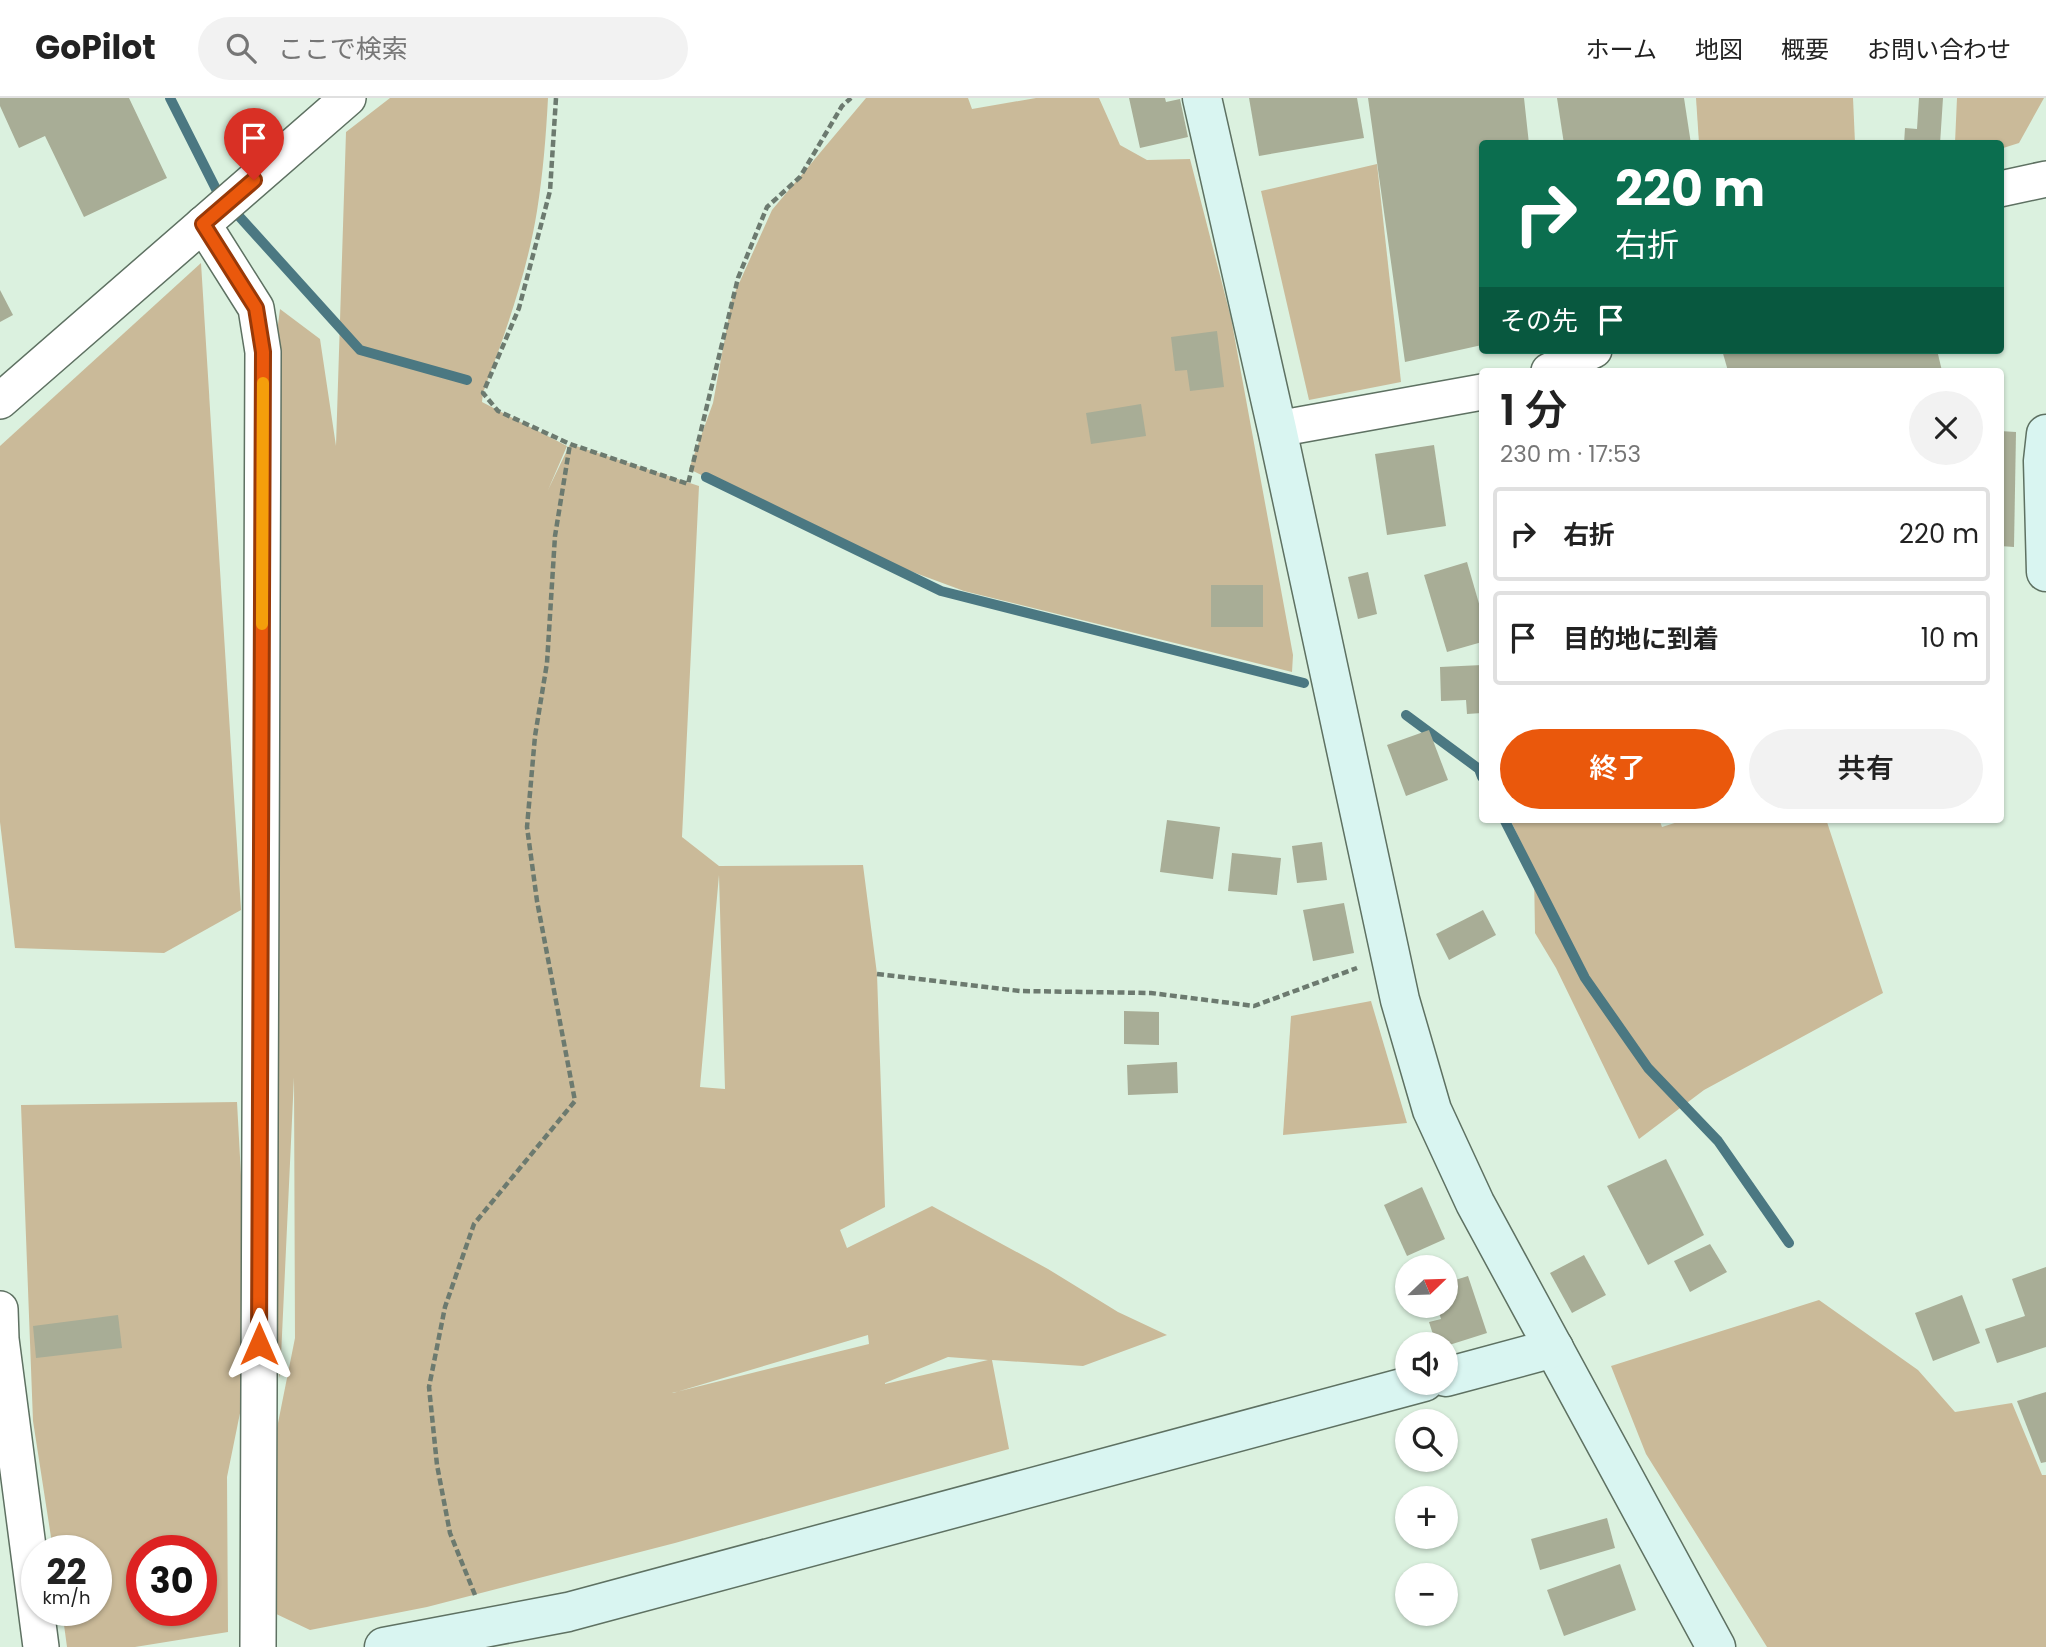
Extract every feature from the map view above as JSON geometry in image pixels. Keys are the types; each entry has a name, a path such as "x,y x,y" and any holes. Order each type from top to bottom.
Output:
{"street":[{"path":"0,401 348,98"},
{"path":"1202,98 1277,429 1400,1000 1432,1110 1475,1203 1716,1647"},
{"path":"2004,188 2046,179"},
{"path":"217,212 256,308 263,352 258,1647"},
{"path":"1555,368 1585,354"},
{"path":"1277,429 1479,393"},
{"path":"2046,435 2043,461 2046,572"},
{"path":"0,1309 1,1339 41,1647"},
{"path":"1458,1374 1554,1348"},
{"path":"384,1647 568,1612 1395,1390"}],"path":[{"path":"556,98 550,191 519,308 483,393 498,411 570,444 688,484 738,278 767,207 800,177 842,106 851,98"},
{"path":"489,1628 450,1534 437,1465 429,1387 445,1307 474,1224 575,1101 537,901 527,827 535,736 547,663 555,536 570,444"},
{"path":"877,974 1020,991 1151,993 1254,1006 1391,956"}],"shaded area":[{"path":"390,98 548,98 543,169 533,234 482,402 567,446 548,490 570,444 699,486 682,837 719,866 863,865 877,974 885,1207 840,1230 847,1248 932,1206 1048,1269 1118,1312 1167,1335 1083,1366 992,1360 1009,1449 675,1543 427,1607 310,1630 272,1612 271,1458 295,1338 294,1077 280,1378 259,1296 275,348 280,309 320,339 336,446 346,132","holes":["719,875 725,1089 700,1087","868,1335 869,1344 678,1391","948,1357 988,1360 885,1384"]},
{"path":"866,98 968,98 972,109 1036,98 1099,98 1120,145 1147,160 1190,159 1231,318 1293,655 1292,672 964,591 867,555 689,469 713,403 732,299 772,210"},
{"path":"1696,98 1853,98 1855,140 1699,140"},
{"path":"1957,98 2044,98 2019,143 2004,148 2004,140 1955,140"},
{"path":"1377,164 1401,382 1309,400 1261,191"},
{"path":"201,263 241,910 164,953 15,948 0,822 0,446"},
{"path":"1512,823 1660,823 1662,827 1674,823 1827,823 1883,993 1704,1090 1639,1139 1556,968 1535,933 1534,870"},
{"path":"1371,1001 1407,1123 1283,1135 1291,1016"},
{"path":"237,1102 251,1359 227,1477 228,1632 135,1647 67,1647 64,1626 112,1626 112,1535 51,1535 33,1421 21,1105"},
{"path":"1819,1300 1918,1370 1955,1412 2012,1403 2042,1475 2046,1475 2046,1647 1767,1647 1646,1454 1611,1366"}],"building":[{"path":"0,98 129,98 167,178 84,217 45,136 19,148 0,106"},
{"path":"1129,98 1165,98 1166,102 1180,99 1188,137 1140,148"},
{"path":"1249,98 1357,98 1364,138 1259,156"},
{"path":"1368,98 1524,98 1529,140 1479,140 1479,346 1405,362"},
{"path":"1557,98 1684,98 1690,140 1563,140"},
{"path":"1919,98 1943,98 1940,140 1904,140 1905,128 1917,129"},
{"path":"0,290 13,315 0,322"},
{"path":"1217,331 1224,387 1190,391 1187,370 1175,371 1171,337"},
{"path":"1723,354 1938,354 1941,368 1727,368"},
{"path":"1141,404 1146,436 1091,444 1086,413"},
{"path":"2004,431 2016,432 2014,547 2004,546"},
{"path":"1434,445 1446,526 1387,535 1375,454"},
{"path":"1467,562 1479,604 1479,643 1447,652 1424,575"},
{"path":"1368,572 1377,614 1358,619 1348,577"},
{"path":"1211,585 1263,585 1263,627 1211,627"},
{"path":"1479,665 1479,713 1467,714 1466,700 1441,701 1440,667"},
{"path":"1429,730 1448,780 1406,796 1387,745"},
{"path":"1167,820 1220,827 1213,879 1160,872"},
{"path":"1322,842 1327,880 1297,883 1292,846"},
{"path":"1232,853 1281,858 1277,895 1228,891"},
{"path":"1344,903 1354,953 1313,961 1303,910"},
{"path":"1483,910 1496,935 1449,960 1436,934"},
{"path":"1124,1011 1159,1012 1159,1045 1124,1044"},
{"path":"1177,1062 1178,1093 1128,1095 1127,1065"},
{"path":"1666,1159 1704,1235 1648,1265 1607,1186"},
{"path":"1422,1187 1445,1239 1407,1255 1384,1205"},
{"path":"1710,1244 1727,1272 1690,1292 1674,1261"},
{"path":"1584,1255 1606,1295 1572,1313 1550,1273"},
{"path":"2046,1267 2046,1347 1997,1363 1985,1329 2025,1316 2012,1279"},
{"path":"1468,1276 1487,1333 1458,1342 1458,1332 1432,1332 1429,1322 1441,1318 1458,1318 1458,1279"},
{"path":"1962,1295 1980,1343 1933,1361 1915,1313"},
{"path":"118,1315 122,1348 36,1358 33,1326"},
{"path":"2046,1392 2046,1462 2041,1463 2017,1401"},
{"path":"1607,1518 1615,1548 1540,1570 1531,1539"},
{"path":"1620,1564 1636,1610 1564,1636 1547,1590"}],"waterway":[{"path":"170,98 218,193 360,350 467,380"},
{"path":"706,477 941,591 1304,683"},
{"path":"1406,715 1479,769"},
{"path":"1506,823 1585,978 1648,1068 1718,1141 1789,1243"}],"slow traffic":[{"path":"262,624 263,383"}],"route":[{"path":"254,180 203,224 256,308 263,352 259,1344"}]}
